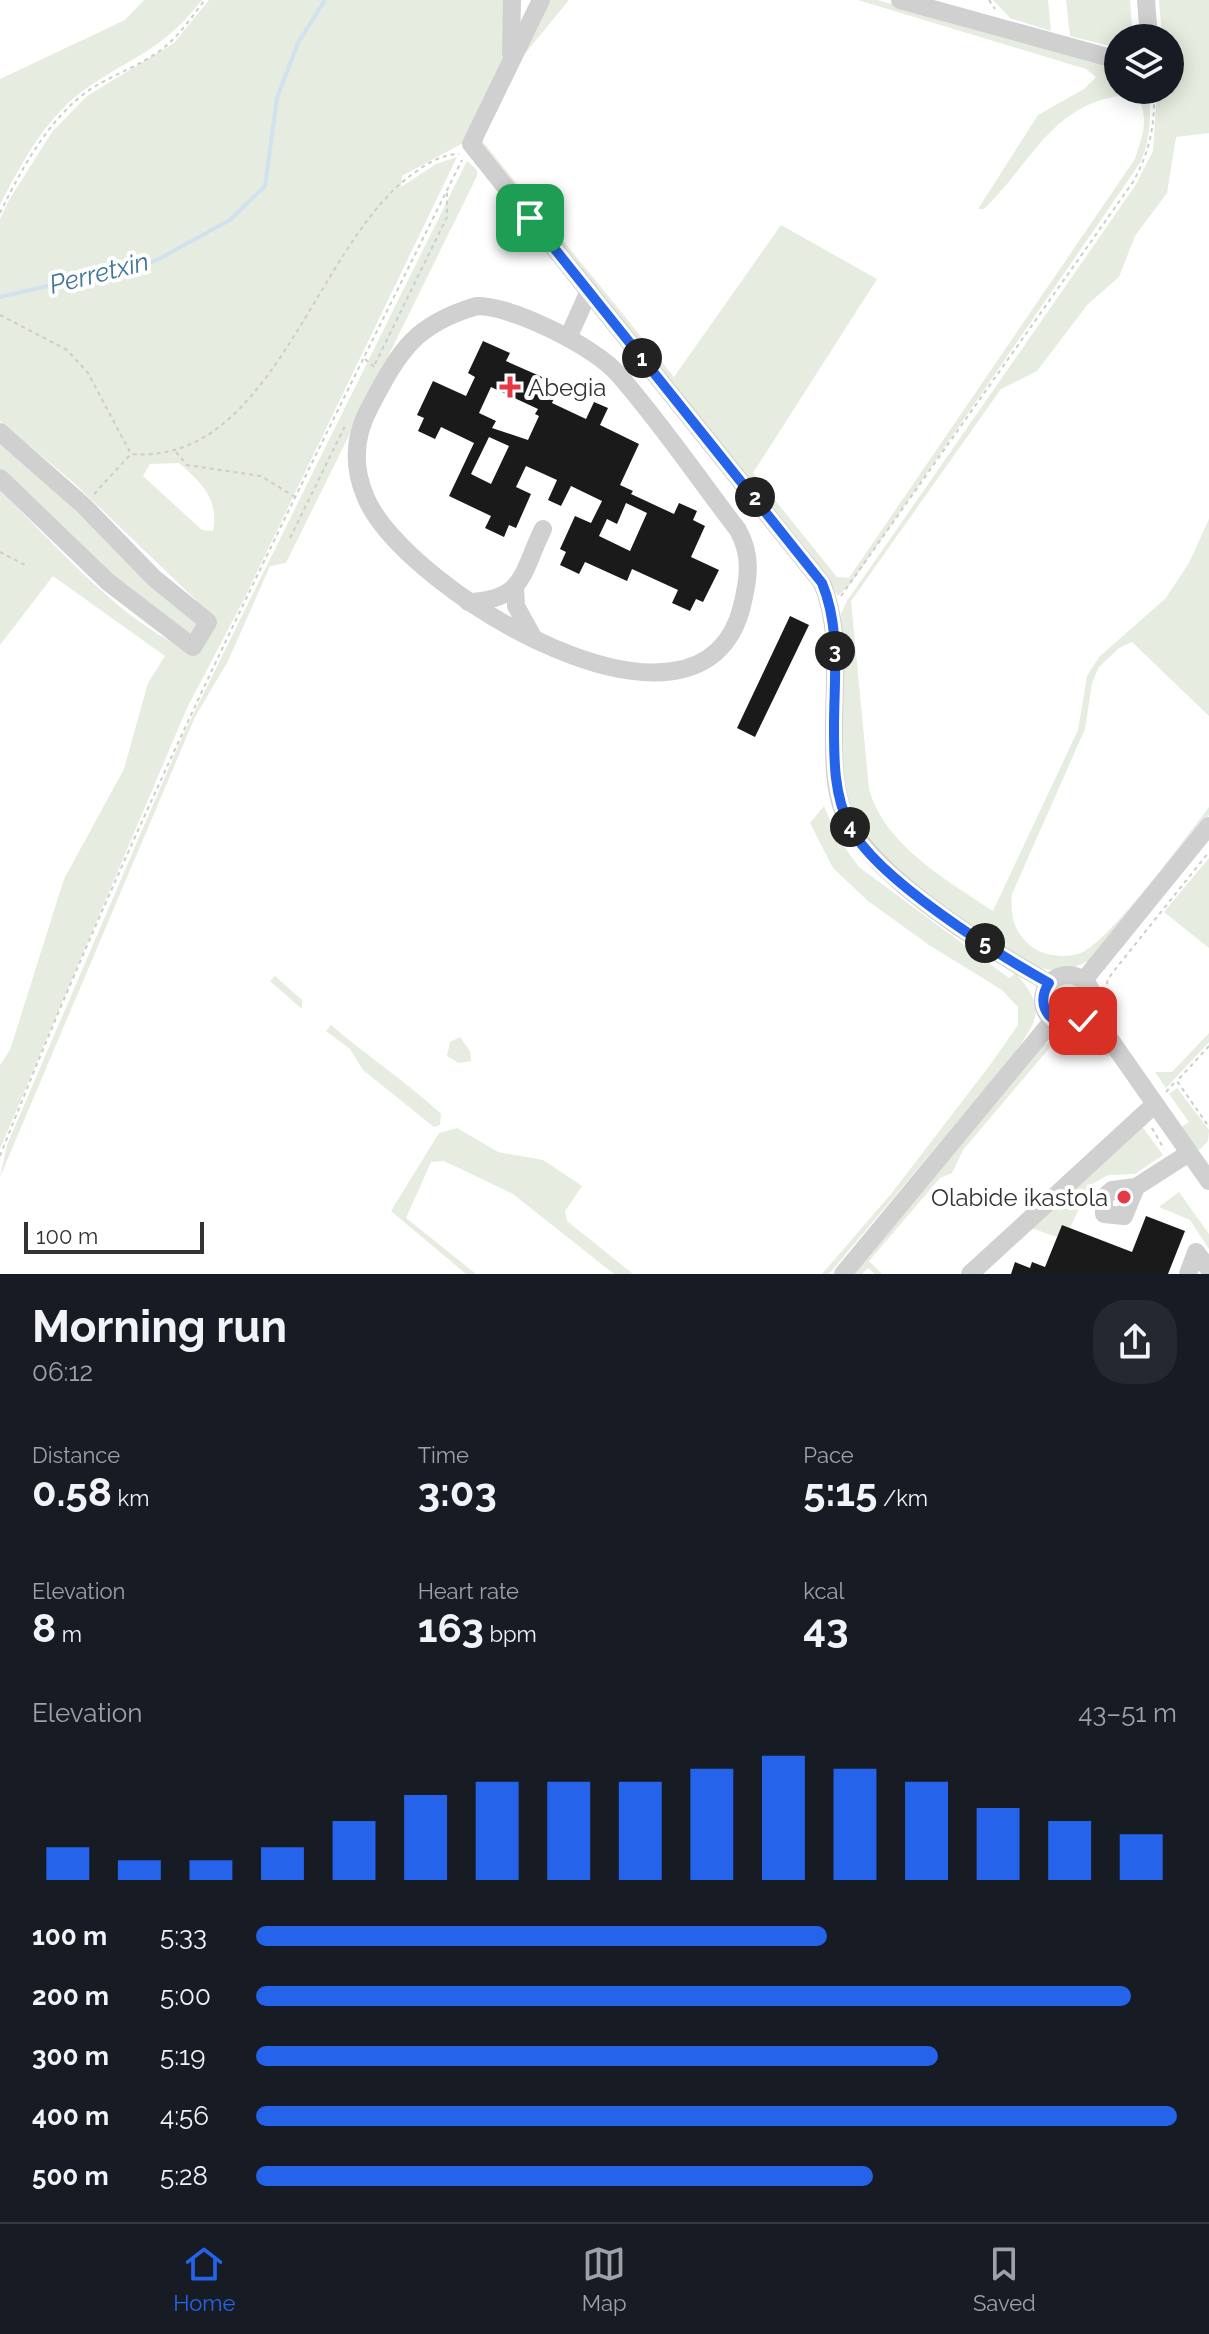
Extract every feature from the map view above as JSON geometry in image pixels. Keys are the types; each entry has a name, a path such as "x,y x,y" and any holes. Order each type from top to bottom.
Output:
{"street":[{"path":"900,0 1104,56"},
{"path":"976,0 977,21"},
{"path":"1146,0 1148,24"},
{"path":"512,4 523,12 539,5"},
{"path":"511,61 512,4"},
{"path":"539,5 471,144 822,583 832,609 835,777 850,827 869,855 890,875 1010,961 1049,983"},
{"path":"568,338 589,291"},
{"path":"477,306 494,306 568,338 618,373 748,547 750,565 740,614 732,633 702,661 680,669 647,672 604,668 536,640 468,602 419,565 377,519 360,482 356,462 361,422 410,340 452,313 477,306"},
{"path":"618,373 630,343"},
{"path":"0,432 84,506 154,578 208,622 193,647 108,582 0,478"},
{"path":"468,602 498,599 515,588 543,529"},
{"path":"515,588 522,620 536,640"},
{"path":"1084,980 1209,826"},
{"path":"1109,1038 1089,1027 1053,1020 1043,1005 1049,983 1066,975 1084,980 1100,999 1109,1038 1163,1110 1179,1156 1209,1181"},
{"path":"1075,1024 1088,1016 1100,999"},
{"path":"843,1274 1053,1020"},
{"path":"970,1274 1163,1110"},
{"path":"1136,1187 1179,1156"},
{"path":"1188,1274 1196,1252 1209,1269"}],"path":[{"path":"0,213 22,169 40,143 83,94 157,54 205,0"},
{"path":"832,609 1133,182 1148,154 1155,123 1154,104"},
{"path":"0,1156 66,987 203,684 466,154 449,154 418,170 385,195 331,270 266,381 229,419 201,440 175,451 152,455 131,454 89,499"},
{"path":"364,358 374,367 447,217 447,190"},
{"path":"0,315 67,350 88,373 131,454"},
{"path":"290,538 346,424"},
{"path":"175,451 187,465 261,476 297,498"},
{"path":"0,552 25,565"},
{"path":"1100,999 1109,969 1209,842"},
{"path":"1100,999 1108,979 1209,852"},
{"path":"1179,1156 1151,1131 1177,1081 1209,1046"},
{"path":"1177,1081 1209,1127"},
{"path":"1163,1110 1160,1133 1179,1156"}],"shaded area":[{"path":"144,0 202,0 161,41 87,88 59,112 26,157 0,205 0,79 125,20"},
{"path":"209,0 509,0 507,49 465,142 402,176 401,187 436,164 457,157 242,603 187,708 0,1149 0,1065 10,1050 64,879 124,769 148,683 165,656 53,576 0,645 0,490 115,603 166,639 192,651 211,619 196,600 74,483 0,421 0,219 52,132 87,96 174,43","holes":["179,463 207,492 213,510 213,531 202,530 143,476 150,464"]},
{"path":"546,0 569,0 523,56 486,127 483,142 674,377 781,225 877,279 753,473 837,577 849,578 1135,159 1144,126 1140,104 1150,104 1150,109 1146,145 1140,163 852,582 838,596 805,547 481,145 484,123"},
{"path":"858,0 877,0 1104,62 1104,100 1065,119 984,209 978,209 1038,115 1084,89 1096,77 1086,69"},
{"path":"993,0 1048,0 1051,31 1010,18"},
{"path":"1066,0 1130,0 1132,24 1104,24 1104,44 1070,36"},
{"path":"1159,0 1209,0 1209,133 1176,137 1167,193 1135,236 1119,277 1088,304 1037,371 1001,389 851,601 869,789 877,809 889,828 920,860 993,911 1078,730 1087,676 1099,657 1165,599 1189,563 1209,519 1209,716 1132,642 1119,648 1099,667 1092,683 1085,729 1012,894 1017,930 1026,942 1044,953 1066,956 1085,951 1132,906 1209,807 1209,815 1092,959 1069,968 1051,970 1009,951 931,897 888,862 862,830 848,799 839,748 841,614 847,601 1135,186 1153,151 1156,104 1184,104 1184,24 1161,24"},
{"path":"467,161 477,170 477,176 286,563 270,566 228,661 195,717 0,1177 7,1145 183,735"},
{"path":"0,442 198,622 188,637 95,562 0,468"},
{"path":"824,806 837,837 859,867 1009,978 1016,973 1032,996 1036,1013 1030,1030 1015,1053 829,1274 822,1274 891,1194 990,1065 1018,1025 1018,1007 1002,990 929,945 868,901 833,868 810,823"},
{"path":"1209,858 1209,948 1164,912"},
{"path":"275,976 302,1000 302,1009 270,981"},
{"path":"1068,982 1082,987 1087,1001 1082,1015 1068,1020 1054,1015 1049,1001 1054,987"},
{"path":"331,1025 441,1114 440,1125 434,1127 363,1070 350,1049 326,1031"},
{"path":"1077,1032 1105,1045 1111,1055 1107,1057 1081,1039 1068,1039 1052,1045 963,1150 952,1173 940,1178 869,1261 882,1274 875,1274 868,1268 862,1274 853,1274 1039,1048 1063,1033"},
{"path":"1209,1033 1209,1042 1166,1088 1155,1072 1172,1072"},
{"path":"460,1037 470,1051 471,1061 459,1063 447,1056 450,1042"},
{"path":"1177,1088 1209,1130 1208,1141 1199,1150 1179,1129 1189,1122 1169,1094"},
{"path":"1141,1125 1163,1155 1135,1174 1108,1175 1090,1185 1070,1228 1062,1225 1057,1237 1031,1228"},
{"path":"457,1128 498,1152 543,1160 582,1186 565,1211 567,1221 633,1274 614,1274 513,1194 444,1161 431,1162 406,1218 476,1274 466,1274 391,1211 439,1133"},
{"path":"1179,1192 1209,1234 1209,1249 1190,1220 1159,1207"}],"building":[{"path":"483,341 510,353 506,361 542,377 538,385 556,393 552,403 586,419 594,402 608,408 600,425 639,444 620,485 633,491 631,494 674,514 679,503 697,511 693,520 705,526 691,557 719,570 703,602 696,599 690,611 672,603 678,590 632,569 627,581 585,562 579,574 560,565 566,552 560,549 575,516 591,523 602,501 571,486 561,506 548,500 557,480 526,466 516,487 531,494 516,528 509,525 504,537 485,528 491,516 449,496 474,443 441,427 435,439 418,431 424,418 417,415 433,381 466,396 475,377 468,373","holes":["491,387 538,409 535,414 539,416 528,440 492,428 496,421 479,413","489,437 509,446 491,484 471,474","626,503 647,513 630,551 599,536 607,519 617,524"]},
{"path":"790,616 809,625 755,737 737,728"},
{"path":"1146,1216 1185,1231 1168,1274 1011,1274 1015,1262 1030,1268 1032,1262 1045,1267 1062,1225 1132,1252"}],"waterway":[{"name":"Perretxin","path":"0,297 155,261 230,220 265,186 277,98 298,43 325,0"}],"place":[{"name":"Abegia","path":"510,387"},
{"name":"Olabide ikastola","path":"1124,1197"}],"route":[{"path":"530,218 802,554 822,583 832,609 835,631 834,759 837,788 844,813 858,840 890,875 1010,961 1049,983 1043,1005 1048,1016 1060,1024 1083,1021"}]}
